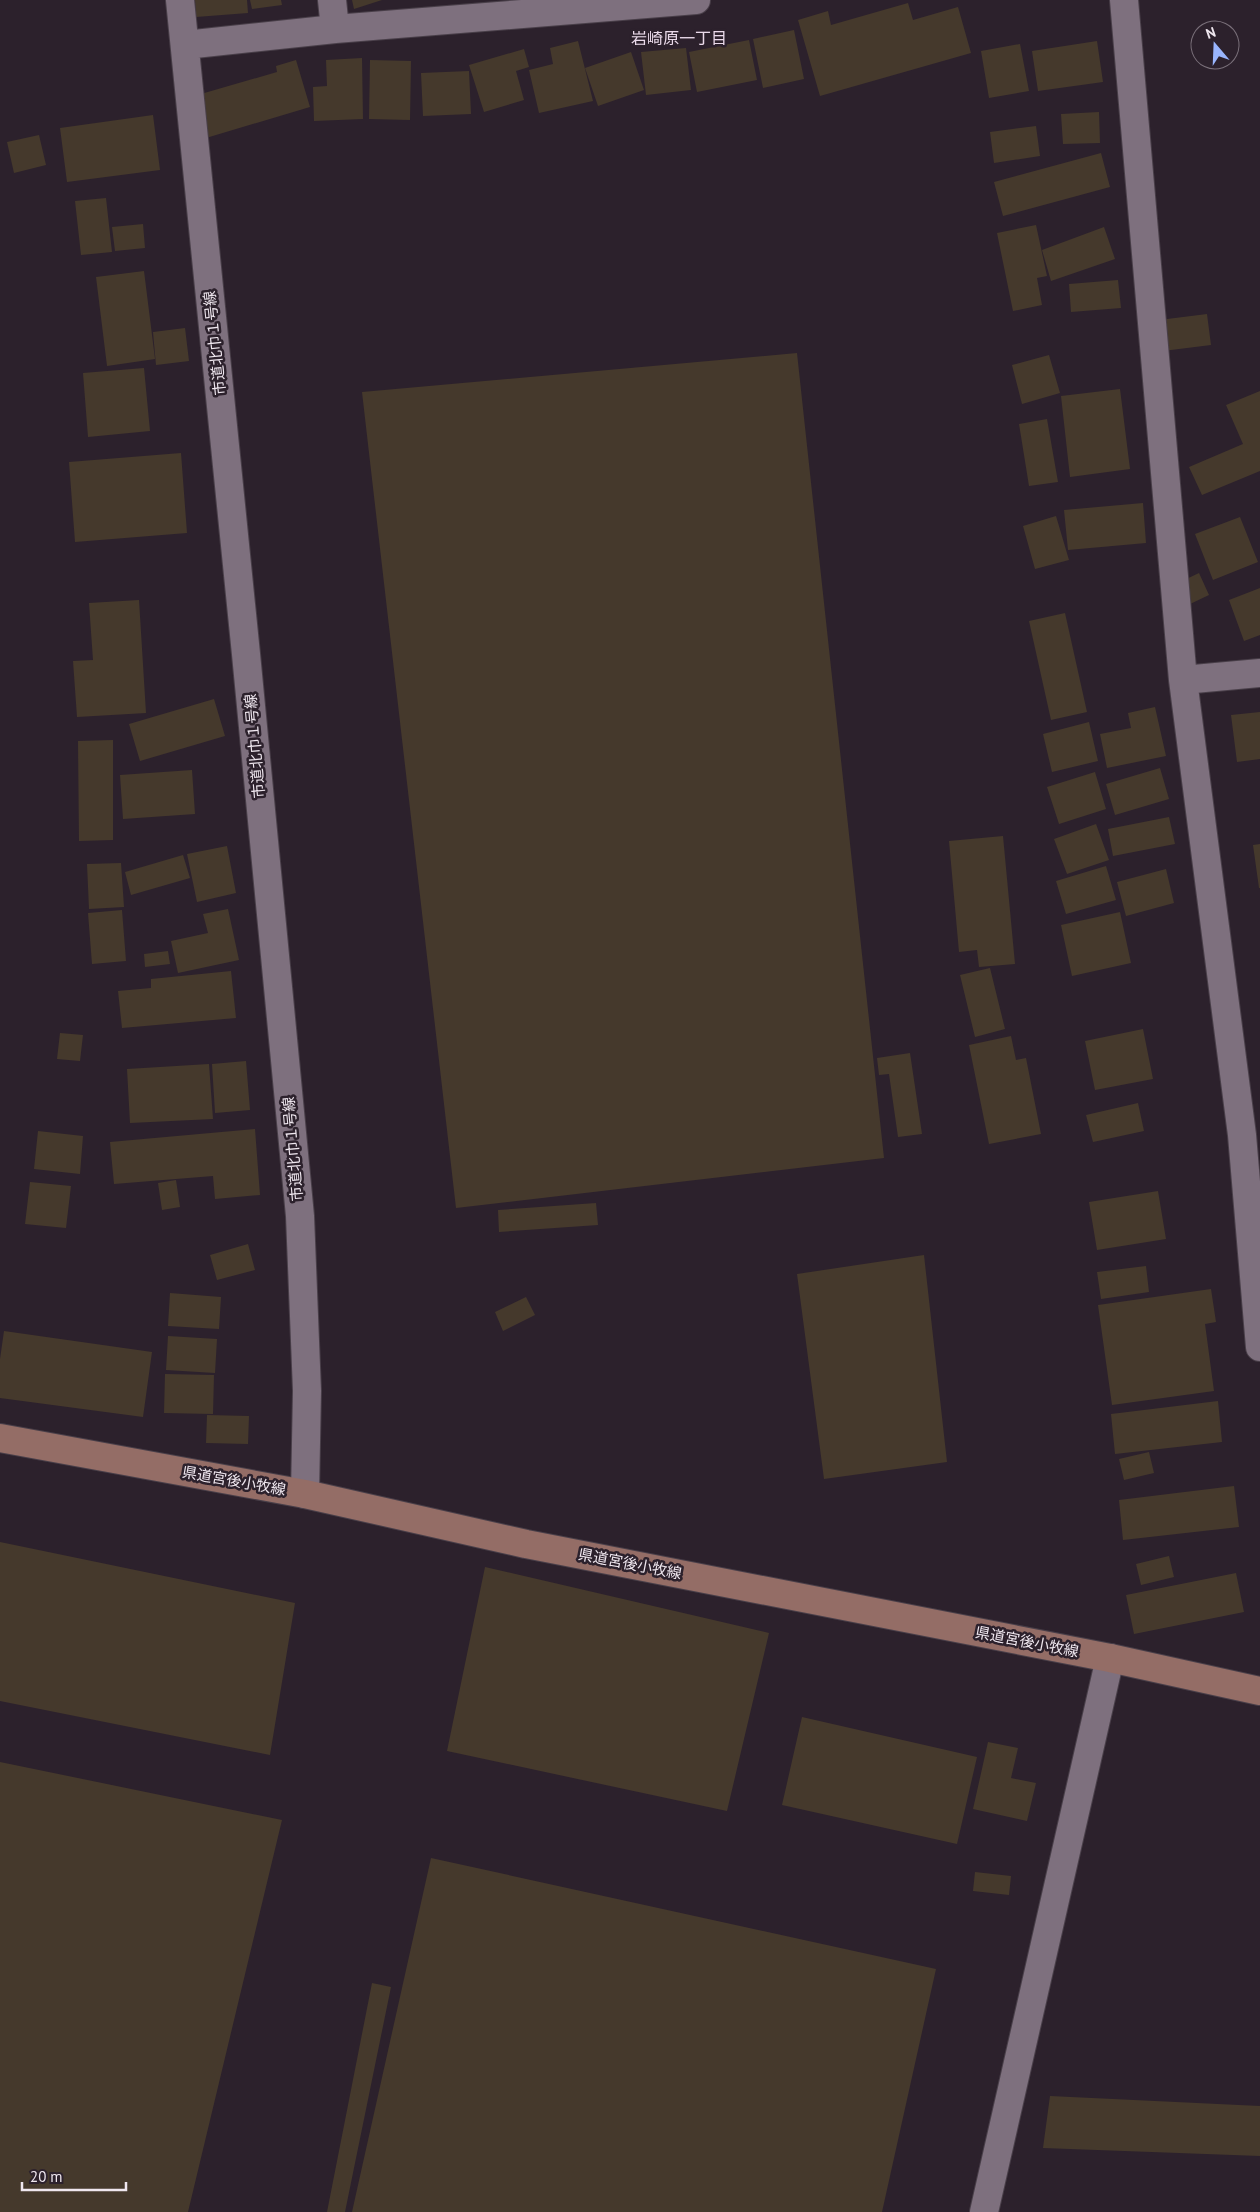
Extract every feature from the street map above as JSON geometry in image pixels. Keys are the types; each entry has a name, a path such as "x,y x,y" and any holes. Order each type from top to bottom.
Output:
{"main road":[{"name":"県道宮後小牧線","path":"0,1438 305,1494 536,1546 1110,1658 1260,1690"}],"street":[{"name":"市道北巾１号線","path":"180,0 300,1216 307,1392 305,1494"},
{"path":"332,0 335,28"},
{"path":"185,45 545,5 696,0"},
{"path":"1124,0 1183,680 1242,1136 1260,1347"},
{"path":"1183,680 1260,674"},
{"path":"984,2212 1110,1658"}],"building":[{"path":"195,0 247,0 248,13 196,17"},
{"path":"250,0 281,0 282,5 252,9"},
{"path":"352,0 382,0 354,9"},
{"path":"908,3 913,20 958,7 971,53 820,96 798,20 828,11 831,25"},
{"path":"794,30 804,79 763,88 753,39"},
{"path":"749,40 757,80 697,92 689,52"},
{"path":"578,41 593,101 539,113 529,70 553,64 550,48"},
{"path":"1097,41 1103,82 1038,91 1032,51"},
{"path":"1020,44 1029,91 989,98 981,51"},
{"path":"686,48 691,90 646,95 641,52"},
{"path":"524,49 529,67 516,71 524,100 484,112 469,65"},
{"path":"631,52 644,90 598,106 585,68"},
{"path":"362,58 363,119 314,121 313,87 327,86 326,60"},
{"path":"296,60 310,107 206,138 194,96 277,72 276,66"},
{"path":"370,60 411,61 410,120 369,119"},
{"path":"469,71 471,114 423,116 421,73"},
{"path":"1099,112 1100,143 1063,144 1061,114"},
{"path":"153,115 160,170 67,182 60,128"},
{"path":"1036,126 1040,156 994,163 990,132"},
{"path":"39,135 46,165 14,173 7,142"},
{"path":"1101,153 1110,187 1003,216 994,182"},
{"path":"106,198 112,252 81,255 75,201"},
{"path":"143,224 145,248 115,251 112,227"},
{"path":"1036,225 1047,276 1037,278 1042,305 1013,311 997,233"},
{"path":"1104,227 1115,259 1051,281 1042,250"},
{"path":"144,271 155,359 107,366 96,277"},
{"path":"1118,280 1121,308 1071,312 1069,284"},
{"path":"1207,314 1211,345 1163,351 1159,320"},
{"path":"185,328 189,361 156,365 153,332"},
{"path":"797,353 884,1158 456,1208 362,392"},
{"path":"1049,355 1060,393 1022,404 1012,365"},
{"path":"144,368 150,431 88,437 83,373"},
{"path":"1120,389 1130,469 1070,477 1061,396"},
{"path":"1260,391 1260,471 1202,495 1189,467 1243,444 1226,405"},
{"path":"1047,419 1058,482 1029,486 1019,424"},
{"path":"181,453 187,533 75,542 69,462"},
{"path":"1143,503 1146,543 1068,550 1064,510"},
{"path":"1056,516 1069,560 1035,569 1023,526"},
{"path":"1240,517 1258,562 1213,580 1195,534"},
{"path":"1199,573 1209,595 1188,605 1178,583"},
{"path":"1260,588 1260,635 1244,641 1229,600"},
{"path":"139,600 146,713 77,717 73,661 93,660 89,603"},
{"path":"1065,613 1087,712 1051,720 1029,621"},
{"path":"214,699 225,736 140,761 129,724"},
{"path":"1155,707 1166,756 1107,768 1100,734 1131,728 1128,713"},
{"path":"1260,712 1260,759 1237,762 1231,715"},
{"path":"1089,722 1098,761 1052,772 1043,734"},
{"path":"113,740 113,840 79,841 78,741"},
{"path":"1160,768 1169,799 1115,815 1106,784"},
{"path":"192,770 195,814 123,819 120,775"},
{"path":"1095,772 1106,809 1059,824 1047,787"},
{"path":"1169,817 1175,844 1113,856 1108,829"},
{"path":"1096,824 1109,860 1067,874 1054,839"},
{"path":"1003,836 1015,964 979,967 977,950 959,952 949,841"},
{"path":"1260,844 1260,888 1259,888 1253,845"},
{"path":"227,846 236,893 197,902 187,854"},
{"path":"183,855 190,878 131,895 125,872"},
{"path":"121,863 124,907 89,909 87,864"},
{"path":"1106,866 1116,900 1066,914 1056,881"},
{"path":"1166,869 1174,903 1126,916 1117,882"},
{"path":"228,909 239,960 178,973 171,941 208,933 203,914"},
{"path":"122,910 126,961 92,964 88,913"},
{"path":"1120,912 1131,963 1072,976 1061,925"},
{"path":"168,951 170,964 145,967 144,954"},
{"path":"990,968 1005,1029 975,1037 960,975"},
{"path":"231,971 236,1018 122,1028 118,991 151,988 151,979"},
{"path":"1143,1029 1153,1079 1095,1090 1085,1041"},
{"path":"60,1033 83,1035 80,1061 57,1059"},
{"path":"1011,1036 1016,1060 1026,1058 1041,1134 989,1144 969,1045"},
{"path":"910,1053 922,1134 898,1137 889,1074 879,1075 877,1058"},
{"path":"246,1061 250,1110 215,1113 212,1064"},
{"path":"209,1064 213,1119 130,1123 127,1069"},
{"path":"1138,1103 1144,1131 1093,1142 1086,1115"},
{"path":"255,1129 260,1195 215,1199 213,1176 114,1184 110,1142"},
{"path":"38,1131 83,1136 80,1174 34,1169"},
{"path":"176,1180 180,1207 162,1210 158,1183"},
{"path":"30,1182 71,1186 66,1228 25,1224"},
{"path":"1158,1191 1166,1239 1097,1250 1089,1202"},
{"path":"596,1203 598,1225 499,1232 498,1210"},
{"path":"248,1244 255,1270 217,1280 210,1255"},
{"path":"924,1255 947,1462 824,1479 797,1274"},
{"path":"1146,1266 1149,1292 1101,1299 1097,1272"},
{"path":"1211,1289 1216,1322 1205,1324 1214,1391 1112,1405 1098,1305"},
{"path":"170,1293 221,1297 219,1329 168,1326"},
{"path":"526,1297 535,1315 503,1331 495,1312"},
{"path":"4,1331 152,1352 143,1417 0,1398 0,1359"},
{"path":"168,1336 217,1339 215,1373 166,1370"},
{"path":"165,1374 214,1375 213,1414 164,1413"},
{"path":"1218,1401 1222,1442 1115,1454 1111,1414"},
{"path":"207,1415 249,1416 248,1444 206,1443"},
{"path":"1149,1452 1154,1473 1124,1480 1119,1459"},
{"path":"1234,1486 1239,1527 1123,1540 1119,1500"},
{"path":"0,1542 295,1603 270,1755 0,1701"},
{"path":"1169,1556 1174,1577 1141,1585 1136,1564"},
{"path":"485,1567 769,1633 727,1811 447,1751"},
{"path":"1236,1573 1244,1612 1134,1634 1126,1595"},
{"path":"802,1717 977,1757 957,1844 782,1805"},
{"path":"988,1742 1018,1748 1011,1778 1036,1783 1027,1821 973,1809"},
{"path":"0,1762 282,1820 188,2212 0,2212"},
{"path":"431,1858 936,1969 882,2212 352,2212"},
{"path":"975,1872 1011,1876 1009,1895 973,1891"},
{"path":"372,1983 391,1987 345,2212 327,2212"},
{"path":"1050,2096 1260,2106 1260,2156 1043,2148"}],"district":[{"name":"岩崎原一丁目","path":"679,38"}]}
